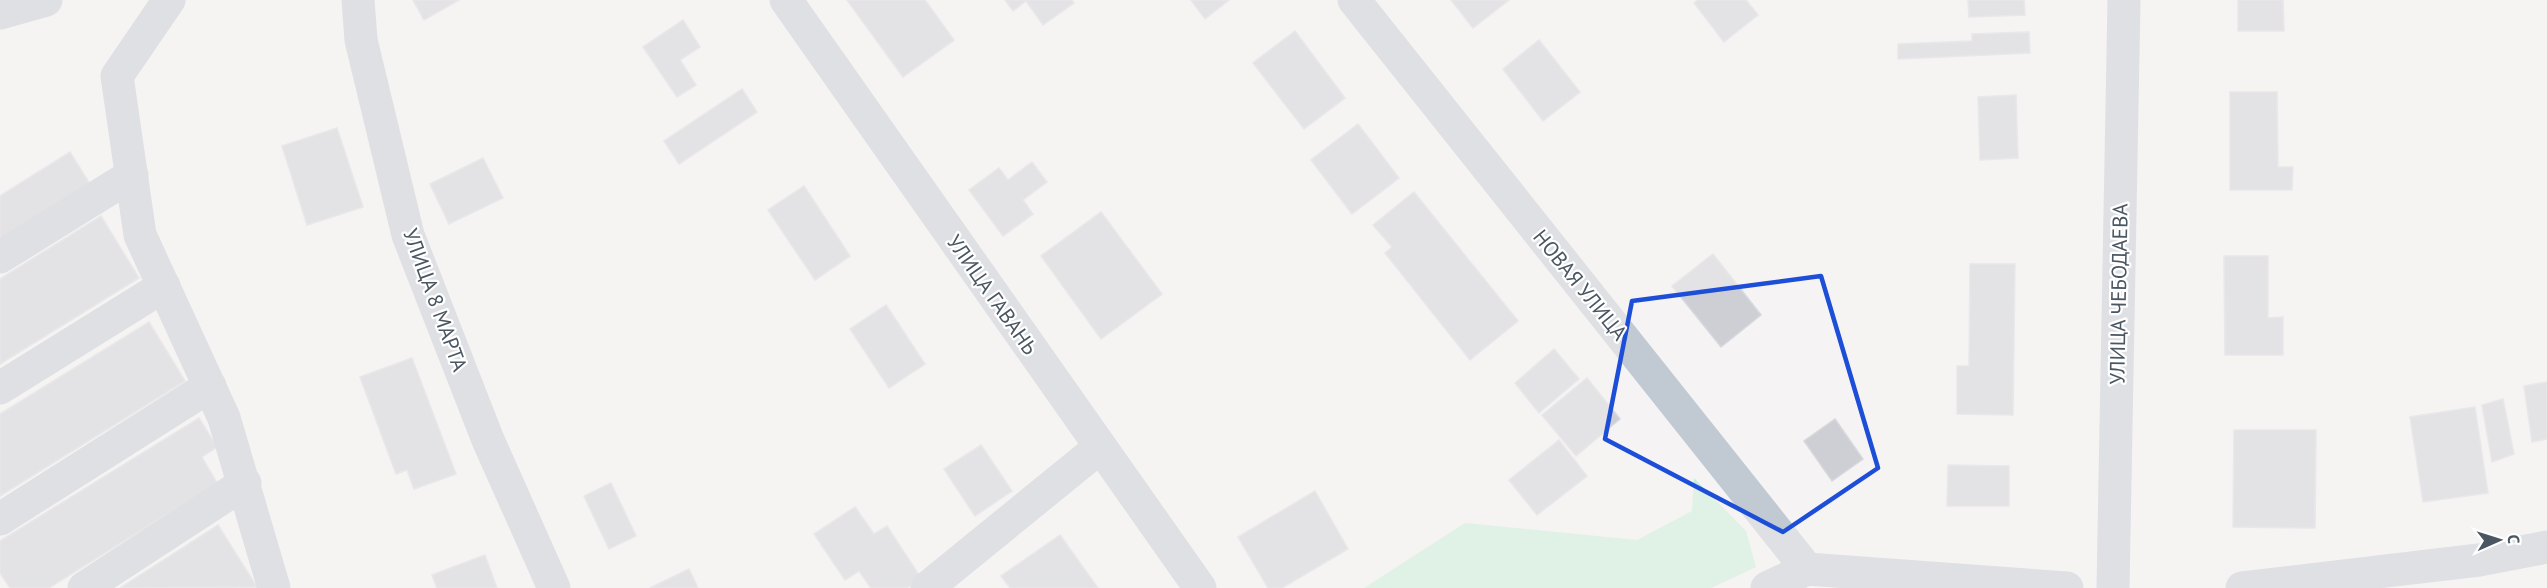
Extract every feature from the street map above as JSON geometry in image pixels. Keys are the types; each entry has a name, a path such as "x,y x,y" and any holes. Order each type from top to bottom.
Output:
{"street":[{"path":"0,13 46,0"},
{"path":"169,0 117,76 140,235 225,418 274,588"},
{"name":"УЛИЦА 8 МАРТА","path":"358,0 361,40 408,235 488,440 554,588"},
{"name":"УЛИЦА ГАВАНЬ","path":"786,0 1099,448 1200,588"},
{"name":"НОВАЯ УЛИЦА","path":"1354,0 1807,569"},
{"name":"УЛИЦА ЧЕБОДАЕВА","path":"2113,588 2124,0"},
{"path":"0,256 132,176"},
{"path":"0,388 164,286"},
{"path":"0,519 210,386"},
{"path":"927,588 1099,448"},
{"path":"84,588 244,483"},
{"path":"2242,588 2479,560 2547,546"},
{"path":"1767,588 1807,569 2067,588"}],"highlighted area":[{"path":"1821,276 1878,468 1783,532 1605,439 1632,301"}],"green space":[{"path":"1694,478 1746,531 1756,567 1711,588 1364,588 1465,523 1637,540 1692,511"}],"building":[{"path":"413,0 459,0 424,20"},
{"path":"847,0 925,0 954,40 903,77"},
{"path":"1005,0 1072,0 1074,3 1043,25 1026,1 1013,11"},
{"path":"1191,0 1229,0 1205,19"},
{"path":"1451,0 1509,0 1473,28"},
{"path":"1698,0 1746,0 1758,15 1724,42 1694,3"},
{"path":"1968,0 2024,0 2025,15 1969,17"},
{"path":"2238,0 2283,0 2284,31 2238,31"},
{"path":"683,20 700,47 680,60 696,85 677,97 643,47"},
{"path":"1295,31 1345,98 1304,129 1253,63"},
{"path":"2029,32 2030,53 1898,59 1898,44 1972,41 1972,34"},
{"path":"1539,40 1580,92 1543,121 1503,69"},
{"path":"742,89 757,112 679,164 664,141"},
{"path":"2230,92 2277,92 2278,167 2293,167 2292,190 2230,190"},
{"path":"2016,95 2018,158 1980,160 1978,97"},
{"path":"1358,124 1399,178 1352,214 1311,160"},
{"path":"337,128 363,207 307,225 282,146"},
{"path":"70,152 90,184 0,240 0,196"},
{"path":"483,158 503,198 449,224 430,184"},
{"path":"1032,162 1047,182 1023,200 1033,214 1003,236 969,190 999,168 1008,180"},
{"path":"804,186 850,256 815,280 768,210"},
{"path":"1414,192 1518,321 1470,360 1385,253 1392,247 1373,225"},
{"path":"1101,212 1162,294 1101,339 1041,256"},
{"path":"101,216 139,278 0,364 0,279"},
{"path":"1713,254 1761,315 1721,347 1672,286"},
{"path":"2224,256 2268,256 2268,318 2283,317 2283,355 2225,355"},
{"path":"1970,264 2015,264 2013,415 1957,414 1957,366 1969,366"},
{"path":"886,305 925,364 889,388 850,329"},
{"path":"149,322 185,381 0,496 0,414"},
{"path":"1554,349 1579,379 1539,413 1515,383"},
{"path":"412,358 456,474 414,489 407,470 396,474 360,377"},
{"path":"1587,378 1620,419 1576,456 1542,415"},
{"path":"2547,382 2547,439 2532,442 2524,386"},
{"path":"2503,399 2514,454 2492,462 2482,405"},
{"path":"2475,407 2488,493 2423,502 2410,417"},
{"path":"199,418 217,447 202,457 217,483 49,588 10,588 0,573 0,541"},
{"path":"1835,419 1863,459 1832,481 1804,441"},
{"path":"2234,430 2316,430 2315,528 2233,527"},
{"path":"1559,440 1587,476 1537,515 1509,480"},
{"path":"981,445 1012,491 975,516 944,469"},
{"path":"1948,465 2009,466 2009,506 1947,506"},
{"path":"611,483 636,536 609,549 584,496"},
{"path":"1315,491 1348,549 1282,588 1268,588 1238,537"},
{"path":"855,507 874,534 887,526 921,578 907,588 871,588 859,571 845,580 814,534"},
{"path":"218,525 257,587 120,588"},
{"path":"1060,535 1098,588 1010,588 1001,576"},
{"path":"485,555 497,588 437,588 432,575"},
{"path":"689,569 698,588 650,588"}]}
